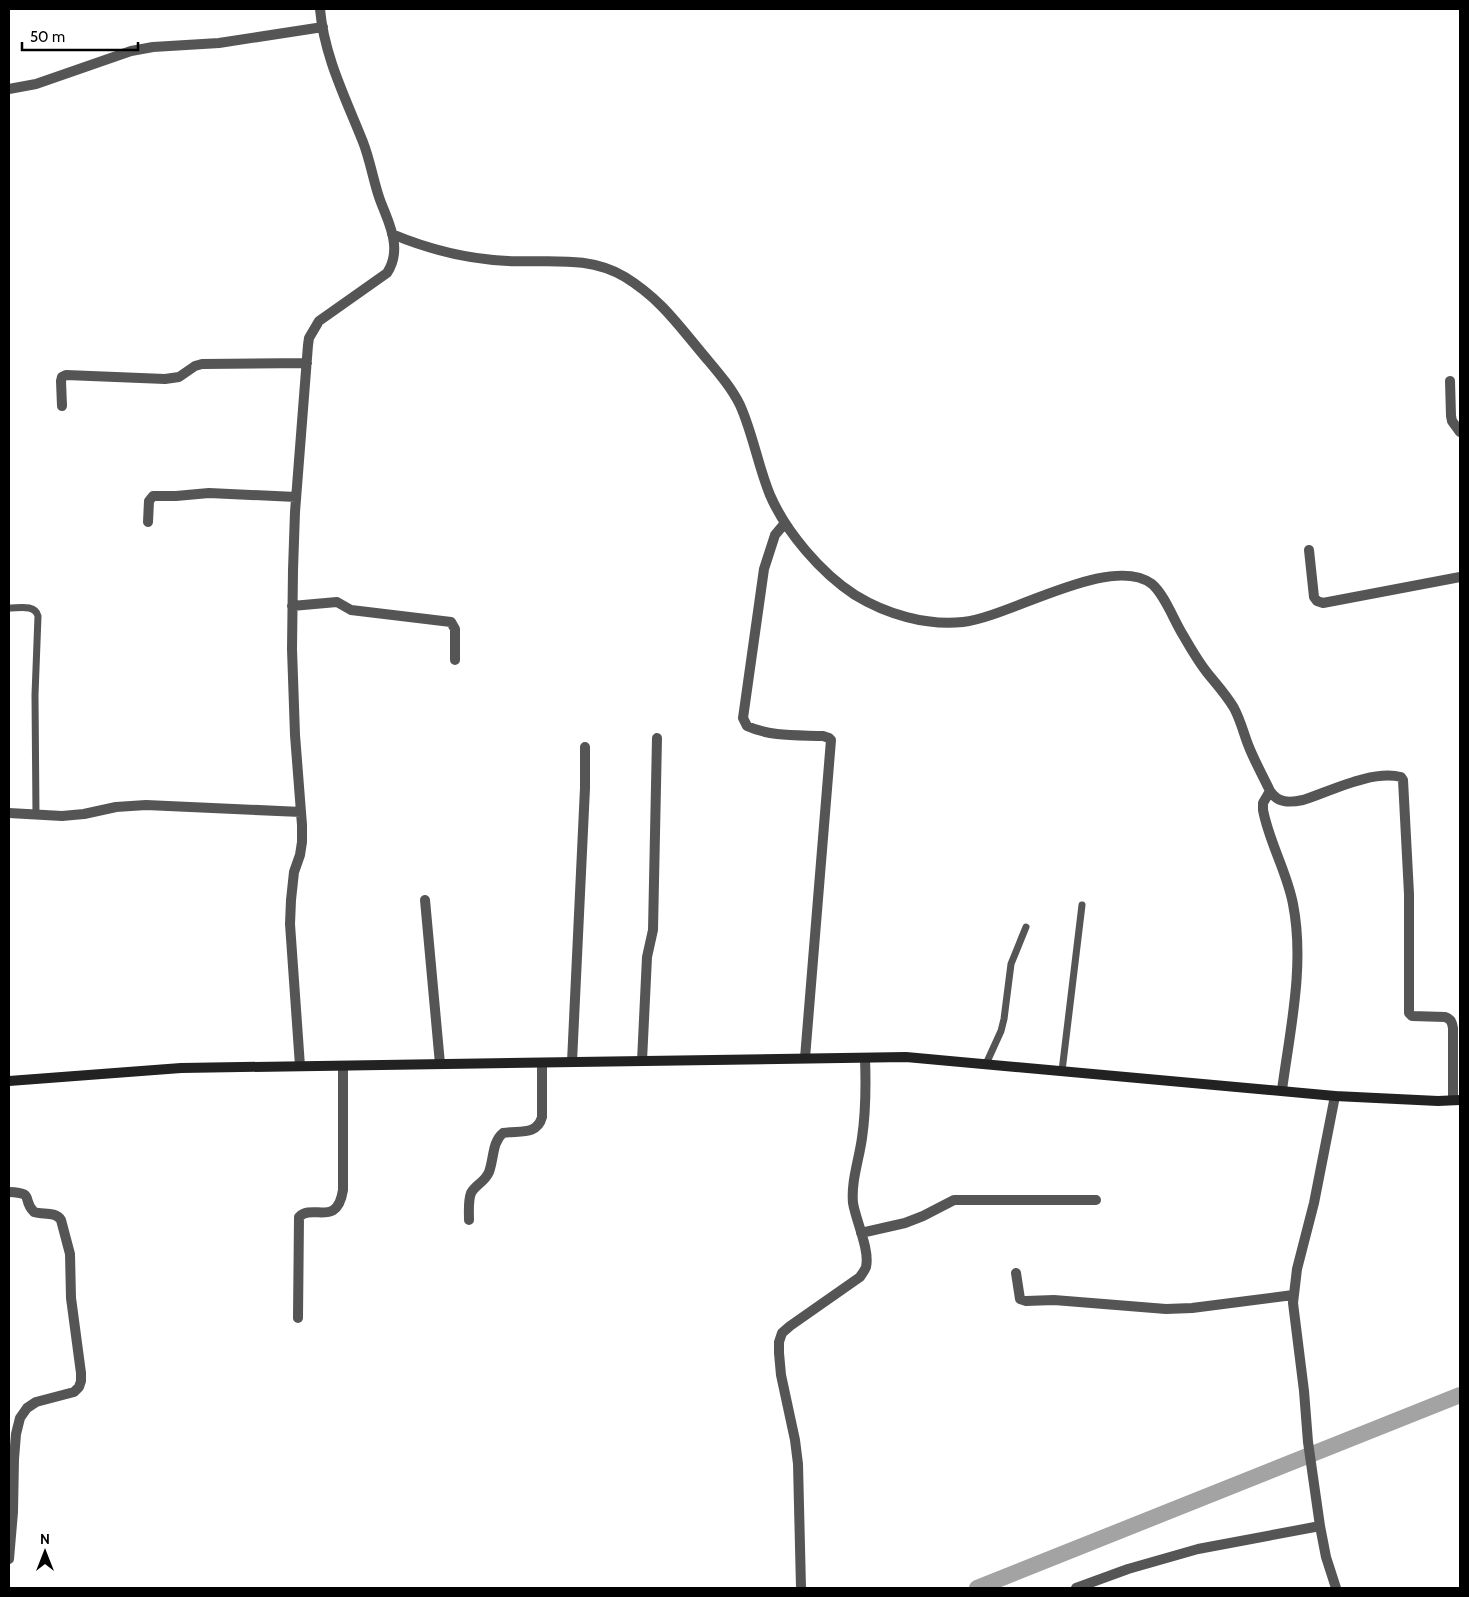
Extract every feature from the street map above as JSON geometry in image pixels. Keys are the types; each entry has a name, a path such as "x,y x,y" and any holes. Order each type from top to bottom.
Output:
{"main road":[{"path":"9,1081 181,1068 906,1057 1334,1096 1438,1101 1456,1100"}],"street":[{"path":"300,1066 290,924 290,900 294,872 302,842 295,735 292,606 296,497 309,338 319,322 387,272 392,265 394,254 392,234 363,144 338,82 320,9"},
{"path":"9,89 36,84 131,51 153,47 219,43 323,27"},
{"path":"392,234 414,244 440,252 468,257 508,261 588,262 606,267 645,291 671,315 728,385 747,421 771,498 785,523 826,572 853,594 879,608 903,616 935,622 963,622 987,617 1068,587 1099,578 1120,576 1140,578 1152,584 1193,652 1227,696 1236,712 1267,796 1264,817 1284,870 1293,903 1298,935 1295,997 1282,1090"},
{"path":"62,406 61,381 66,375 165,379 179,377 195,366 202,364 307,364"},
{"path":"1450,380 1452,422 1460,432"},
{"path":"148,522 149,501 153,496 209,493 296,497"},
{"path":"785,523 776,535 764,569 743,718 747,726 763,732 823,736 831,740 805,1058"},
{"path":"1309,550 1314,597 1317,601 1323,603 1460,578"},
{"path":"292,606 337,602 351,610 451,622 455,629 454,660"},
{"path":"642,1061 647,957 653,930 657,738"},
{"path":"572,1062 585,788 585,747"},
{"path":"1267,796 1278,800 1294,802 1371,778 1396,776 1401,777 1403,780 1409,894 1409,1012 1412,1016 1449,1018 1451,1021 1453,1028 1456,1100"},
{"path":"9,813 62,816 84,814 116,807 146,805 301,812"},
{"path":"425,900 440,1064"},
{"path":"801,1588 798,1464 795,1440 781,1375 778,1353 779,1342 782,1333 790,1326 860,1277 865,1268 866,1260 852,1188 864,1118 866,1093 865,1058"},
{"path":"469,1220 469,1205 472,1192 489,1172 497,1140 504,1133 533,1130 540,1123 542,1118 542,1062"},
{"path":"298,1318 299,1217 304,1213 329,1212 334,1209 342,1197 343,1066"},
{"path":"1334,1096 1314,1203 1297,1269 1293,1295 1294,1322 1304,1391 1310,1459 1326,1557 1336,1588"},
{"path":"9,1192 26,1196 34,1212 55,1214 61,1220 70,1254 71,1298 81,1374 79,1387 74,1392 36,1402 27,1408 20,1418 16,1434 14,1459 13,1512 9,1559"},
{"path":"861,1233 905,1223 954,1200 1096,1200"},
{"path":"1016,1274 1020,1299 1026,1301 1054,1300 1166,1310 1293,1295"},
{"path":"1076,1588 1128,1569 1198,1549 1320,1526"}],"lane":[{"path":"9,608 33,608 37,611 38,616 35,695 36,815"},
{"path":"1062,1071 1082,905"},
{"path":"986,1064 1001,1031 1010,964 1026,927"}],"waterway":[{"path":"977,1588 1460,1395"}]}
